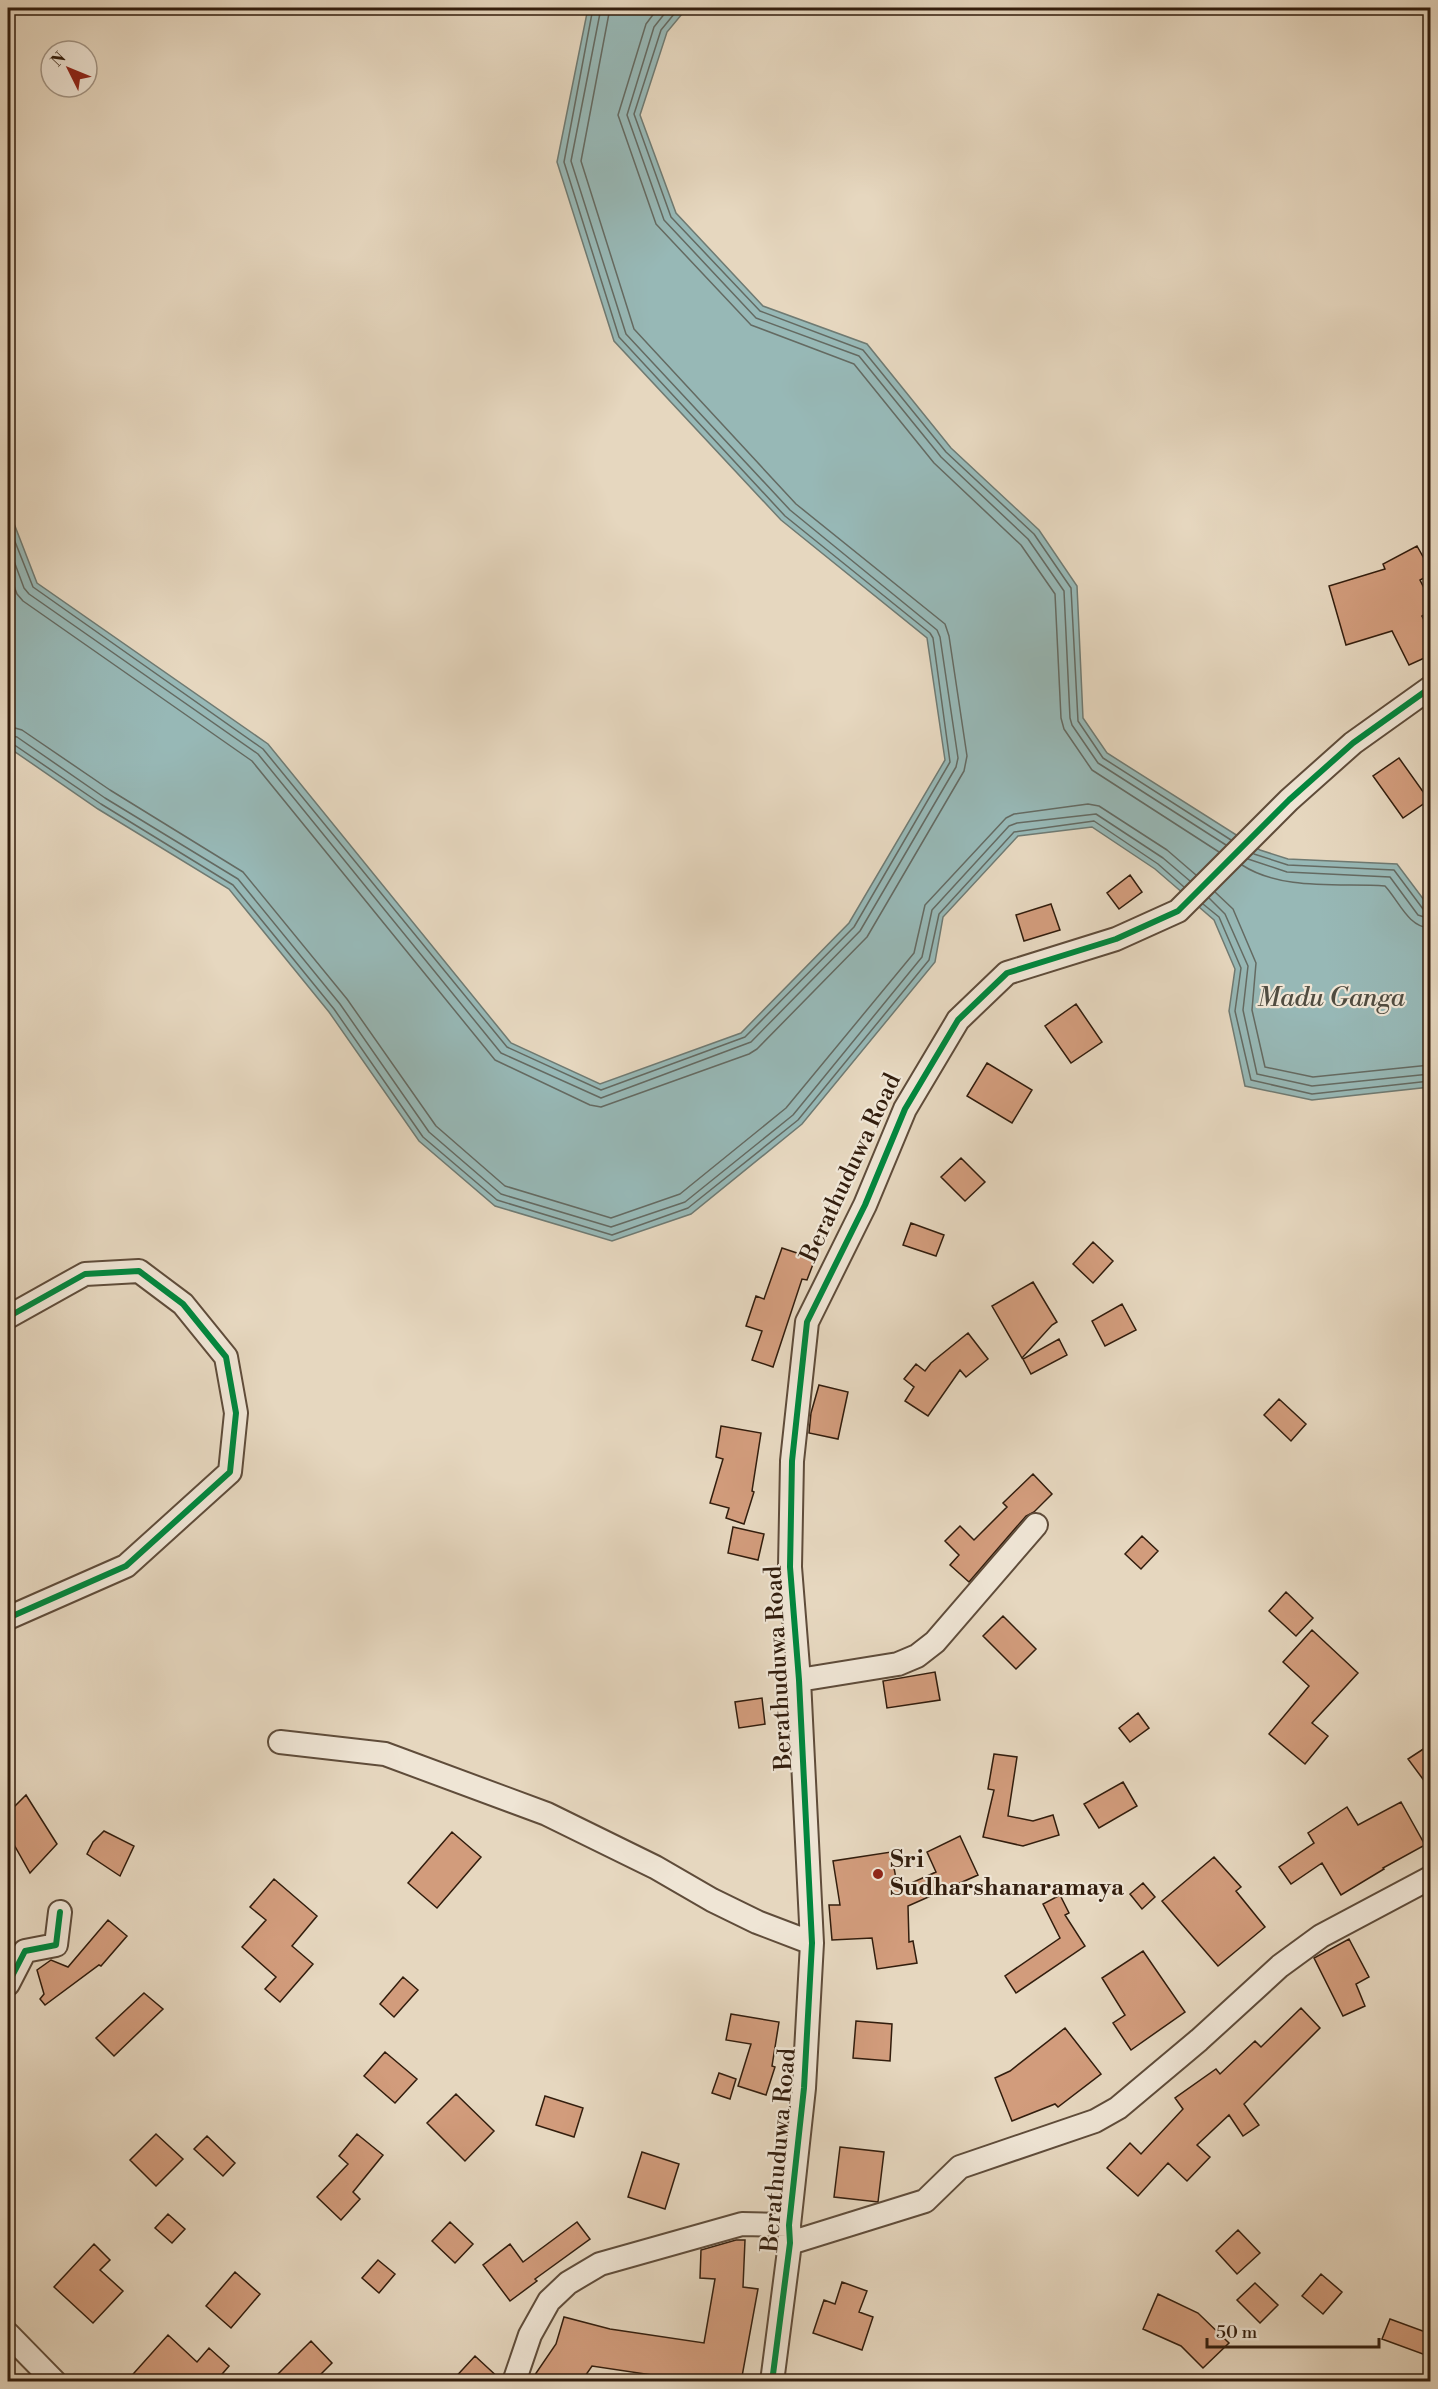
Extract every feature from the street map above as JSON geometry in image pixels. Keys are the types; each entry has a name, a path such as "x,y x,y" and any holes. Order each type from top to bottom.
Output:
{"street":[{"name":"Berathuduwa Road","path":"772,2382 804,2088 812,1943 800,1680 790,1567 792,1461 807,1322 865,1205 904,1109 958,1020 1007,973 1116,939 1178,911 1289,800 1353,743 1431,688"},
{"path":"8,1317 85,1274 139,1271 183,1304 226,1357 236,1413 230,1472 126,1566 8,1618"},
{"path":"800,1680 898,1664 918,1656 934,1642 1036,1524"},
{"path":"280,1742 385,1754 547,1814 655,1867 712,1900 757,1922 812,1943"},
{"path":"514,2382 530,2335 549,2301 568,2283 600,2264 742,2224 789,2234 925,2201 960,2167 1095,2121 1127,2100 1199,2040 1280,1966 1321,1936 1431,1878"},
{"path":"8,1984 25,1951 56,1945 60,1912"},
{"path":"8,2334 55,2382"}],"water":[{"name":"Madu Ganga","path":"588,8 687,8 667,32 640,115 676,213 763,306 867,344 951,448 1039,530 1077,586 1083,718 1107,753 1260,850 1288,859 1397,864 1430,908 1430,1087 1312,1100 1245,1086 1229,1011 1235,969 1214,920 1155,869 1092,827 1018,836 943,917 935,962 802,1124 691,1214 612,1241 495,1206 419,1141 329,1012 229,889 98,809 8,747 8,508 37,583 268,744 511,1043 600,1084 741,1033 849,923 945,760 927,638 781,520 614,341 557,162"}],"building":[{"path":"1417,546 1431,571 1431,574 1420,580 1431,602 1431,611 1422,616 1431,634 1431,655 1409,665 1392,631 1346,645 1329,586 1385,569 1383,564"},
{"path":"1399,758 1429,800 1403,818 1373,776"},
{"path":"1130,875 1142,892 1119,909 1107,893"},
{"path":"1051,904 1060,930 1024,941 1016,915"},
{"path":"1076,1004 1102,1042 1071,1063 1045,1026"},
{"path":"987,1063 1032,1090 1012,1123 967,1096"},
{"path":"961,1158 985,1182 965,1201 941,1177"},
{"path":"911,1223 944,1235 936,1256 903,1245"},
{"path":"1093,1242 1113,1261 1093,1283 1073,1264"},
{"path":"782,1248 815,1259 807,1280 802,1279 773,1367 752,1360 762,1331 746,1326 756,1296 764,1299"},
{"path":"1033,1282 1057,1322 1022,1358 992,1306"},
{"path":"1122,1304 1136,1330 1105,1346 1092,1321"},
{"path":"968,1333 988,1359 966,1377 960,1370 928,1416 905,1401 914,1387 904,1379 916,1364 925,1371 931,1363"},
{"path":"1059,1339 1067,1355 1031,1374 1023,1359"},
{"path":"819,1385 848,1392 838,1439 809,1433 811,1413"},
{"path":"1279,1399 1306,1424 1291,1441 1264,1415"},
{"path":"721,1426 761,1433 752,1491 754,1492 744,1524 726,1518 729,1508 710,1503 723,1459 716,1457"},
{"path":"1033,1474 1052,1494 1034,1512 1026,1516 969,1582 950,1565 959,1555 945,1541 960,1526 974,1540 1007,1507 1003,1503"},
{"path":"733,1527 764,1534 758,1560 728,1553"},
{"path":"1142,1536 1158,1551 1141,1569 1125,1554"},
{"path":"1286,1592 1313,1618 1296,1636 1269,1611"},
{"path":"1003,1616 1036,1649 1016,1669 983,1636"},
{"path":"1312,1630 1358,1673 1312,1723 1328,1736 1305,1764 1269,1734 1309,1686 1283,1662"},
{"path":"935,1672 940,1700 887,1708 883,1681"},
{"path":"762,1698 765,1724 739,1728 735,1702"},
{"path":"1138,1713 1149,1728 1130,1742 1119,1728"},
{"path":"1431,1744 1431,1790 1408,1759"},
{"path":"994,1754 1017,1757 1008,1816 1033,1821 1053,1815 1059,1835 1023,1846 983,1837 994,1790 988,1789"},
{"path":"1123,1782 1137,1806 1099,1828 1084,1804"},
{"path":"26,1795 57,1844 30,1873 8,1834 8,1813"},
{"path":"1401,1802 1425,1845 1341,1895 1322,1863 1291,1884 1279,1867 1314,1843 1308,1833 1347,1807 1358,1825"},
{"path":"104,1831 134,1846 120,1876 87,1854 93,1842"},
{"path":"452,1832 481,1857 437,1908 408,1883"},
{"path":"960,1836 978,1875 908,1906 909,1942 913,1941 917,1963 877,1969 872,1938 832,1940 829,1905 840,1905 833,1861 891,1852 898,1889 936,1872 927,1852"},
{"path":"1214,1857 1241,1887 1236,1891 1265,1927 1218,1966 1162,1901"},
{"path":"274,1879 317,1916 292,1946 313,1964 280,2002 265,1989 276,1977 242,1947 266,1920 250,1907"},
{"path":"1143,1883 1155,1897 1142,1909 1130,1894"},
{"path":"1060,1895 1069,1913 1065,1915 1085,1946 1016,1993 1005,1976 1060,1938 1043,1904"},
{"path":"108,1920 127,1936 101,1966 99,1965 45,2005 40,1999 44,1994 37,1970 51,1960 68,1967"},
{"path":"1349,1939 1369,1977 1356,1984 1365,2006 1343,2016 1314,1958"},
{"path":"1143,1951 1185,2012 1131,2050 1113,2023 1125,2015 1102,1978"},
{"path":"403,1977 418,1990 394,2017 380,2004"},
{"path":"144,1993 163,2009 114,2056 96,2038"},
{"path":"1301,2008 1320,2028 1244,2104 1259,2125 1243,2136 1229,2115 1197,2145 1210,2157 1187,2181 1168,2163 1138,2196 1107,2168 1130,2143 1141,2154 1183,2109 1175,2098 1216,2069 1220,2074 1255,2041 1261,2047"},
{"path":"731,2014 779,2022 772,2066 775,2067 766,2095 738,2086 751,2044 726,2040"},
{"path":"856,2021 892,2024 890,2061 853,2058"},
{"path":"1065,2028 1101,2074 1058,2107 1055,2104 1012,2121 995,2078 1010,2071"},
{"path":"385,2052 417,2079 395,2103 364,2076"},
{"path":"719,2073 736,2079 730,2099 712,2093"},
{"path":"456,2094 494,2131 465,2161 427,2123"},
{"path":"545,2096 583,2108 574,2137 536,2125"},
{"path":"156,2134 183,2159 156,2186 130,2160"},
{"path":"357,2134 383,2155 353,2192 360,2199 341,2220 317,2197 348,2164 339,2156"},
{"path":"207,2136 235,2163 223,2176 194,2149"},
{"path":"840,2147 884,2152 878,2202 834,2197"},
{"path":"642,2152 679,2164 665,2209 628,2197"},
{"path":"168,2214 185,2229 172,2243 155,2228"},
{"path":"450,2222 473,2244 455,2263 432,2241"},
{"path":"577,2222 590,2239 535,2279 537,2281 510,2301 483,2265 510,2244 523,2262"},
{"path":"1238,2230 1260,2253 1237,2274 1216,2251"},
{"path":"736,2240 745,2240 743,2287 758,2289 741,2382 699,2382 592,2366 581,2382 530,2382 556,2344 564,2317 610,2329 704,2343 715,2279 700,2278 701,2250"},
{"path":"94,2244 110,2260 100,2270 123,2291 93,2323 54,2287"},
{"path":"378,2260 395,2274 379,2293 362,2278"},
{"path":"235,2272 260,2294 231,2328 206,2306"},
{"path":"1321,2274 1342,2292 1323,2314 1302,2296"},
{"path":"842,2282 867,2291 859,2312 873,2317 862,2350 813,2333 824,2300 835,2304"},
{"path":"1255,2283 1278,2305 1260,2323 1237,2300"},
{"path":"1158,2294 1198,2313 1229,2343 1203,2368 1181,2346 1143,2329"},
{"path":"1390,2319 1431,2334 1431,2357 1382,2339"},
{"path":"168,2335 197,2362 209,2348 229,2366 217,2380 219,2382 126,2382"},
{"path":"311,2341 332,2363 313,2382 270,2382"},
{"path":"475,2356 501,2380 501,2382 451,2382"}],"cycle path":[{"path":"772,2382 790,2243 789,2225 804,2088 812,1943 799,1680 790,1567 792,1461 807,1322 865,1205 905,1109 958,1020 1007,973 1116,939 1178,911 1289,800 1353,743 1430,688"},
{"path":"8,1317 85,1274 139,1271 183,1304 226,1357 236,1413 230,1472 126,1566 8,1618"},
{"path":"8,1984 25,1951 56,1945 60,1912"}],"place":[{"name":"Sri Sudharshanaramaya","path":"878,1874"}]}
